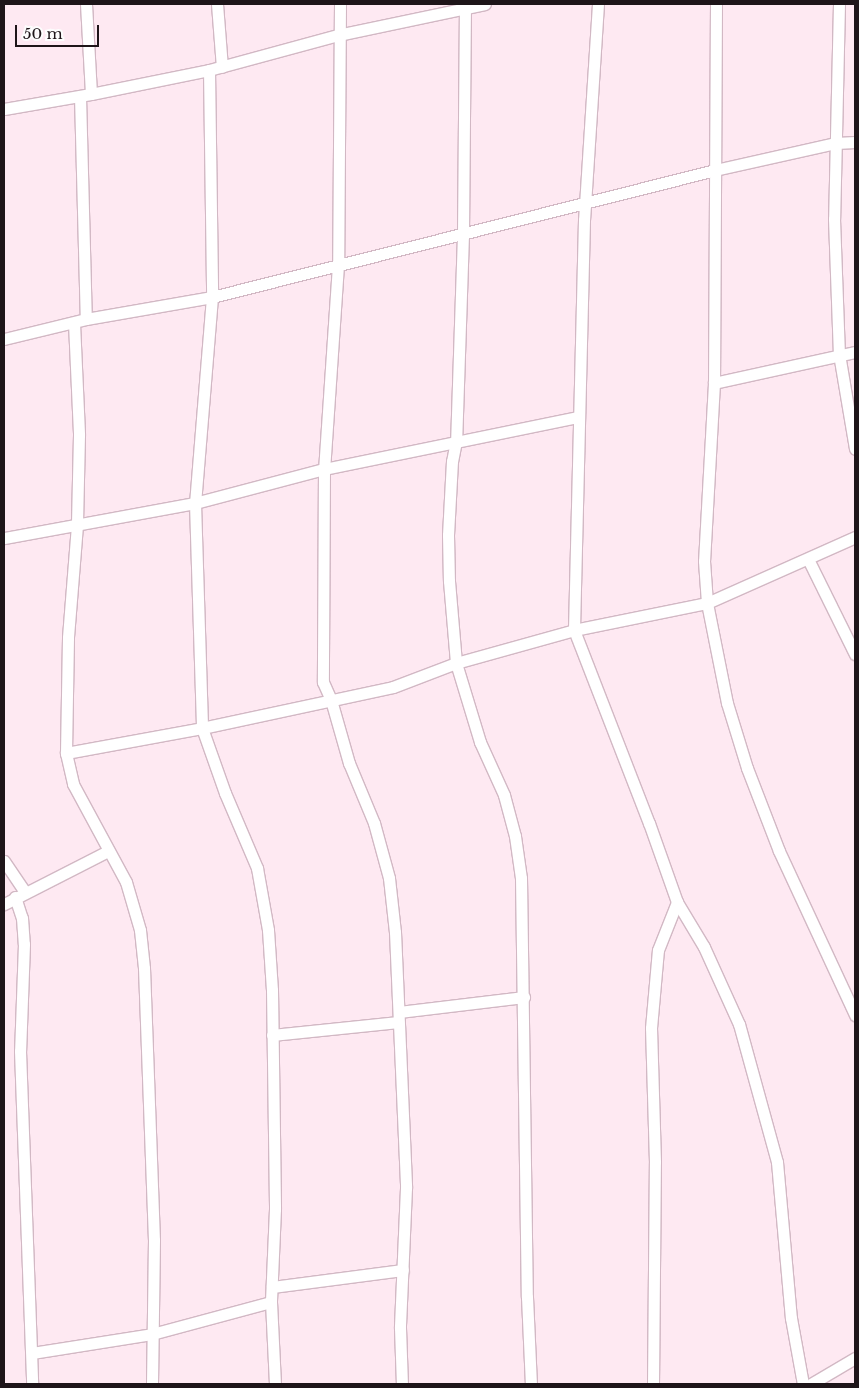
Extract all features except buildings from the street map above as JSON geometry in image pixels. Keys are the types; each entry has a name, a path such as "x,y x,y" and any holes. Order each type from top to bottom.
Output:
{"street":[{"path":"86,4 86,95 77,525 68,638 66,753 73,784 126,882 138,920 144,968 154,1240 152,1384"},
{"path":"217,4 222,67"},
{"path":"340,4 338,35 338,265 324,470 323,682 331,700 349,763 374,823 389,878 395,932 406,1188 400,1328 402,1384"},
{"path":"4,109 86,95 209,70 338,35 485,4"},
{"path":"598,4 586,202 578,417 574,630 649,823 677,902 704,948 739,1024 777,1162 791,1318 803,1384"},
{"path":"716,4 714,383 704,561 707,603 727,703 747,768 779,851 855,1015"},
{"path":"839,4 834,219 838,354 855,449"},
{"path":"465,7 463,234 456,441 452,461 448,535 449,581 456,663 480,742 504,795 515,836 521,878 527,1297 531,1384"},
{"path":"209,70 212,297 195,503 202,728 225,793 257,868 268,930 275,1209 271,1302 274,1384"},
{"path":"4,339 80,321 212,297 716,170 836,144 855,142"},
{"path":"714,383 838,354 855,352"},
{"path":"4,538 195,503 324,470 578,417"},
{"path":"66,753 202,728 393,687 456,663 574,630 707,603 855,537"},
{"path":"808,559 855,654"},
{"path":"4,904 108,850"},
{"path":"4,861 20,895 24,944 20,1051 32,1384"},
{"path":"653,1384 655,1162 651,1028 658,950 677,902"},
{"path":"272,1035 524,996"},
{"path":"272,1287 402,1270"},
{"path":"32,1353 152,1334 271,1302"},
{"path":"811,1384 855,1358"}]}
